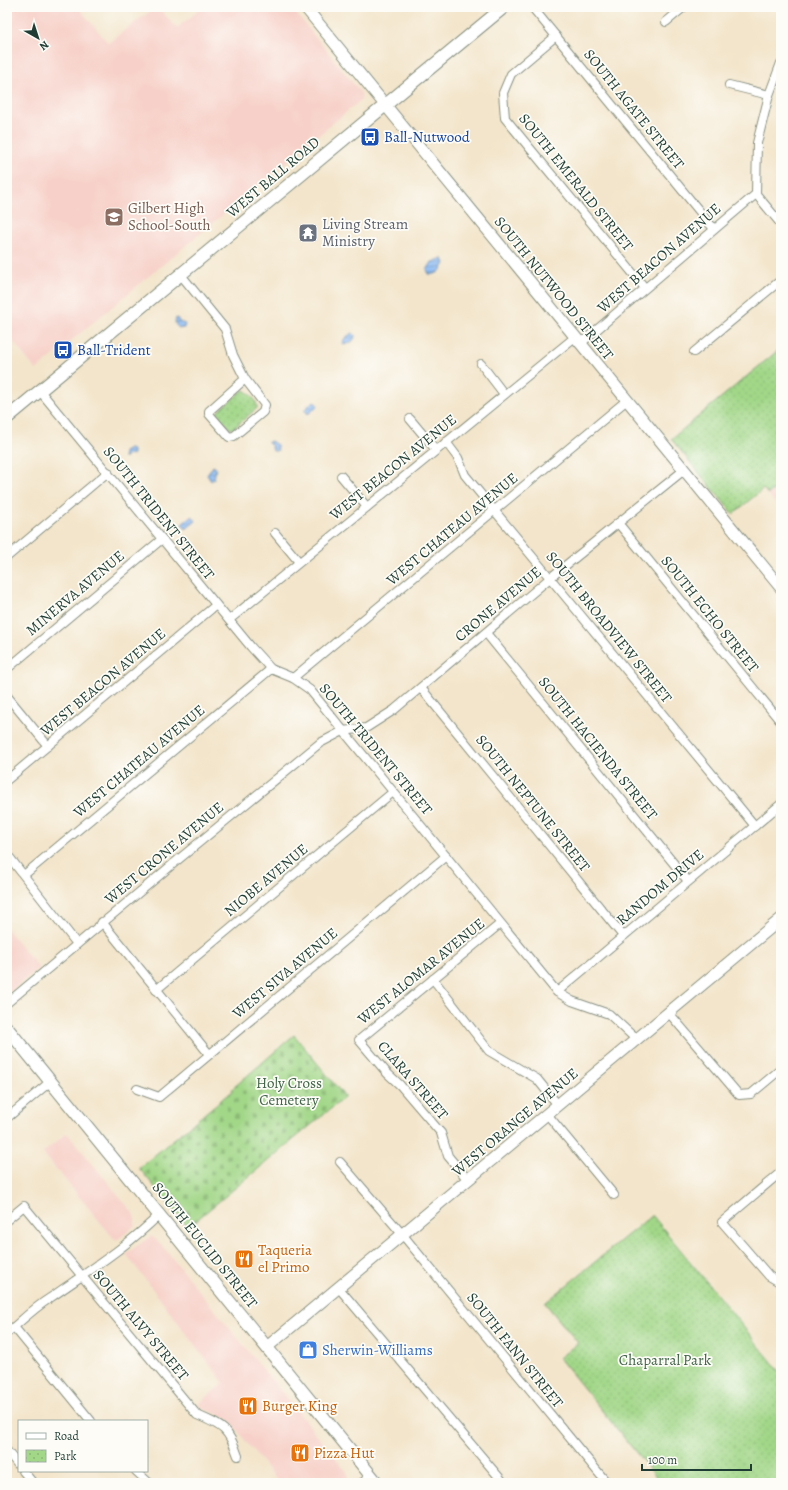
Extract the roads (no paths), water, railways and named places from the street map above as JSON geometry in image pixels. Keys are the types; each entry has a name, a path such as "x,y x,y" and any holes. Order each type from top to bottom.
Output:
{"main road":[{"name":"WEST BALL ROAD","path":"7,418 504,7"},
{"name":"SOUTH EUCLID STREET","path":"7,1028 267,1347 370,1481"}],"street":[{"name":"SOUTH NUTWOOD STREET","path":"304,7 781,588"},
{"name":"SOUTH AGATE STREET","path":"532,7 714,229"},
{"path":"666,22 684,7"},
{"name":"SOUTH EMERALD STREET","path":"556,36 511,74 502,93 505,118 645,288"},
{"path":"781,63 768,95 757,143 756,194 781,224"},
{"path":"729,85 768,95"},
{"name":"WEST BEACON AVENUE","path":"229,620 504,394 578,340 645,288 756,194"},
{"path":"180,275 225,329 233,355 245,379 264,403 265,408 263,412 234,436 229,437 209,414 209,411 245,379"},
{"path":"694,352 781,280"},
{"path":"481,364 504,394"},
{"name":"SOUTH TRIDENT STREET","path":"40,391 216,605 271,669 293,678 310,690 557,992 572,1001 609,1014 636,1040"},
{"name":"WEST CHATEAU AVENUE","path":"293,678 627,400"},
{"path":"410,419 436,450"},
{"name":"SOUTH BROADVIEW STREET","path":"446,442 458,458 466,475 755,826"},
{"name":"CRONE AVENUE","path":"343,731 366,728 394,710 550,578 684,470"},
{"path":"7,557 108,472"},
{"path":"341,476 367,507"},
{"name":"SOUTH ECHO STREET","path":"618,524 781,722"},
{"path":"274,532 299,562"},
{"name":"MINERVA AVENUE","path":"7,669 162,539"},
{"name":"WEST BEACON AVENUE","path":"7,780 216,605"},
{"name":"SOUTH HACIENDA STREET","path":"486,632 688,881"},
{"name":"WEST CHATEAU AVENUE","path":"24,875 271,669"},
{"name":"SOUTH NEPTUNE STREET","path":"421,688 622,936"},
{"path":"7,696 48,746"},
{"name":"WEST CRONE AVENUE","path":"7,1003 102,922 313,748 343,731"},
{"name":"NIOBE AVENUE","path":"156,990 393,792"},
{"name":"RANDOM DRIVE","path":"557,992 781,804"},
{"path":"7,854 77,944"},
{"name":"WEST SIVA AVENUE","path":"137,1089 159,1097 446,856"},
{"name":"WEST ORANGE AVENUE","path":"267,1347 781,919"},
{"path":"102,922 209,1054"},
{"name":"WEST ALOMAR AVENUE","path":"359,1040 500,924"},
{"path":"433,979 489,1051 537,1079 558,1105"},
{"path":"669,1013 739,1094 751,1094 781,1069"},
{"name":"CLARA STREET","path":"359,1040 441,1133 448,1156 468,1180"},
{"path":"7,1118 51,1082"},
{"path":"547,1114 614,1195"},
{"name":"SOUTH FANN STREET","path":"340,1162 402,1234 607,1483"},
{"path":"781,1172 722,1222 768,1276 781,1283"},
{"name":"SOUTH ALVY STREET","path":"7,1220 24,1206 197,1415 218,1424 232,1438 238,1456"},
{"path":"7,1333 48,1298 82,1276 147,1227 160,1214"},
{"path":"338,1287 504,1483"},
{"path":"14,1327 90,1420"},
{"path":"7,1451 18,1465"},
{"path":"24,1472 33,1483"},
{"path":"137,1472 149,1483"}],"water":[{"path":"443,259 445,263 442,268 437,273 429,274 427,270 432,262"},
{"path":"176,318 179,322 185,324 184,328 179,328 177,326 175,323"},
{"path":"352,333 355,335 353,341 343,345 342,343 345,338"},
{"path":"314,401 318,406 308,414 304,410"},
{"path":"271,441 277,445 278,450 273,451 268,442"},
{"path":"129,449 133,450 133,454 127,455 126,458 123,458 124,452"},
{"path":"213,466 216,468 214,479 211,481 207,475"},
{"path":"192,516 196,521 186,529 182,524"}],"place":[{"name":"Ball-Nutwood","path":"370,137"},
{"name":"Gilbert High School-South","path":"114,217"},
{"name":"Living Stream Ministry","path":"308,233"},
{"name":"Ball-Trident","path":"63,350"},
{"name":"Taqueria el Primo","path":"244,1259"},
{"name":"Sherwin-Williams","path":"308,1350"},
{"name":"Burger King","path":"248,1406"},
{"name":"Pizza Hut","path":"300,1453"}],"park label":[{"name":"Holy Cross Cemetery","path":"289,1092"},
{"name":"Chaparral Park","path":"665,1360"}]}
